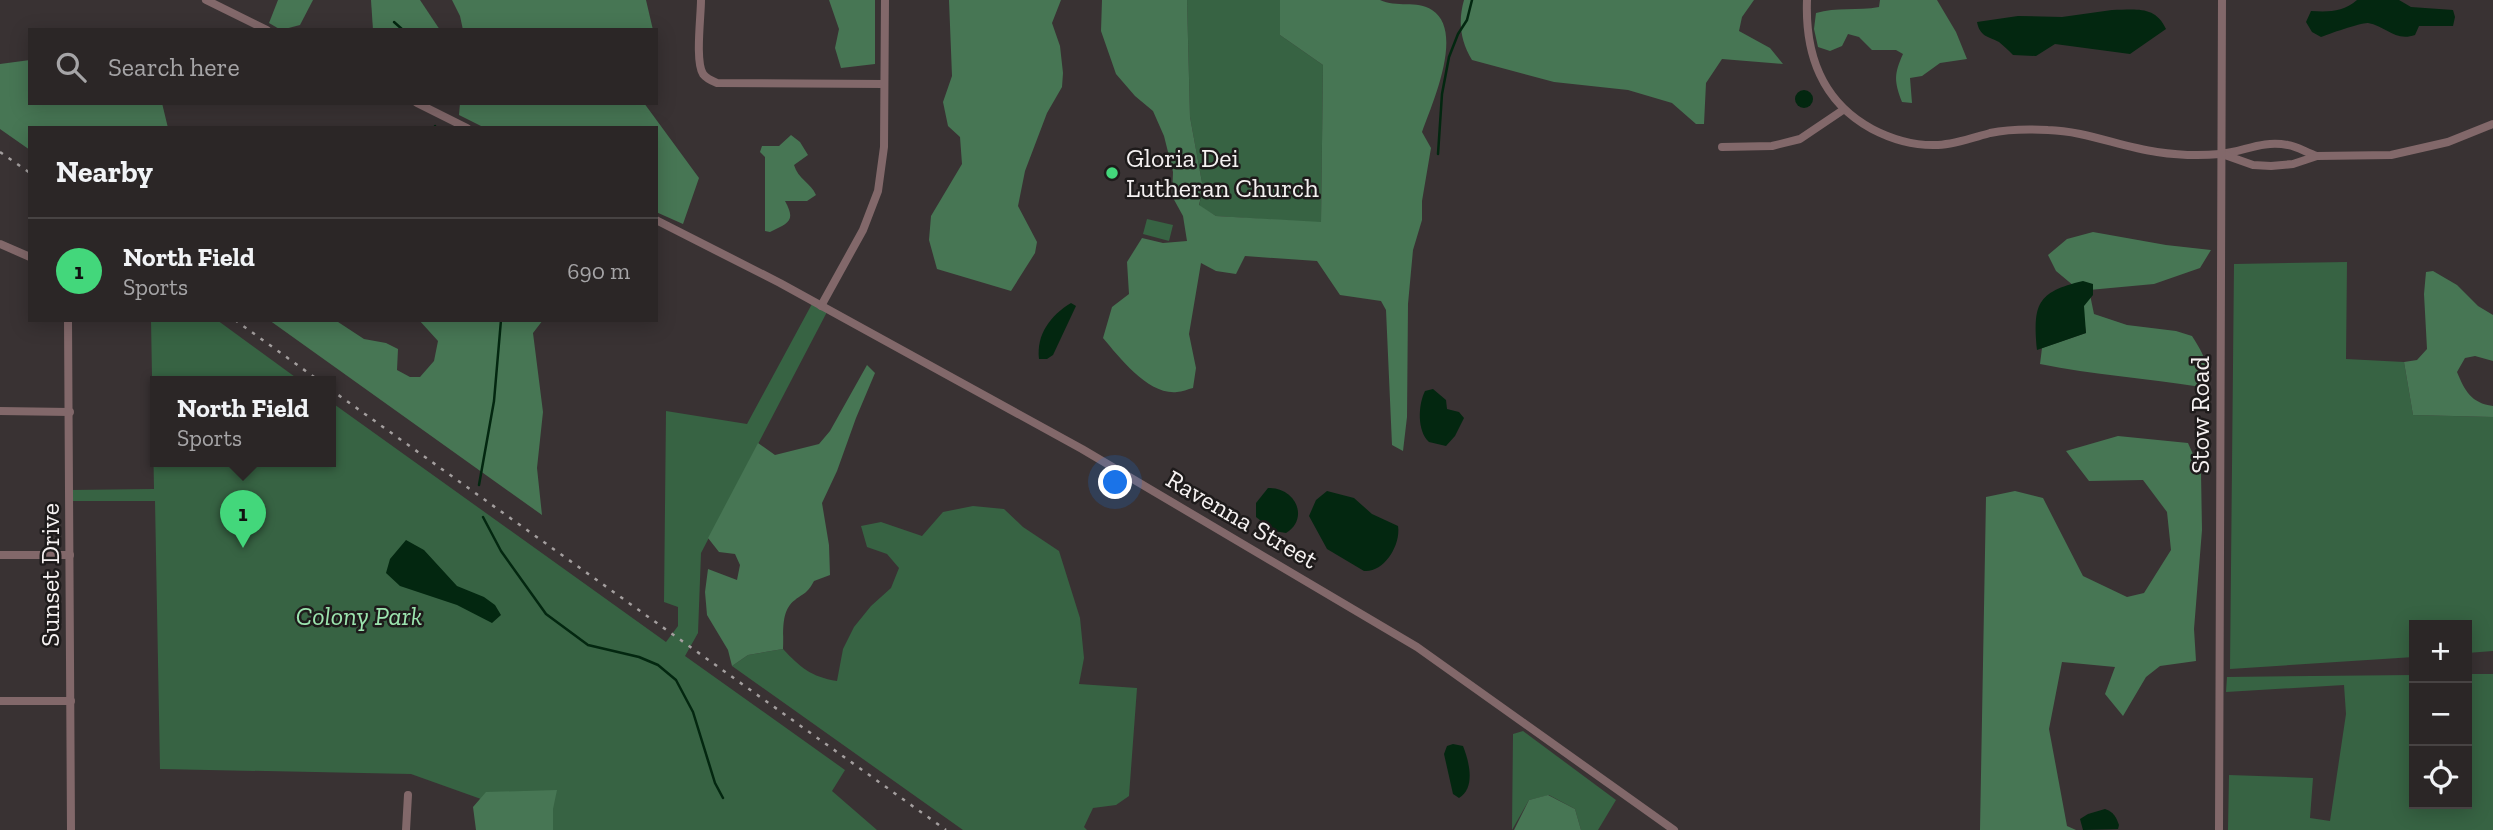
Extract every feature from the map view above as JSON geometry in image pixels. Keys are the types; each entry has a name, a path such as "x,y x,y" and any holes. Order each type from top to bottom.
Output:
{"street":[{"path":"206,0 263,28"},
{"path":"701,0 700,64 711,81 884,84"},
{"path":"821,306 863,230 878,191 884,147 885,0"},
{"path":"1807,0 1808,32 1813,59 1826,86 1843,110 1884,135 1920,145 1951,144 2006,131 2049,130 2097,136 2156,152 2222,154 2263,144 2290,145 2317,156"},
{"name":"Stow Road","path":"2219,830 2222,0"},
{"path":"421,105 463,126"},
{"path":"1723,147 1763,147 1800,139 1843,110"},
{"path":"2222,154 2253,165 2271,166 2317,156 2391,155 2448,142 2493,124"},
{"name":"Ravenna Street","path":"658,221 821,306 1082,449 1417,647 1674,830"},
{"path":"0,244 28,256"},
{"name":"Sunset Drive","path":"68,322 71,830"},
{"path":"0,411 70,412"},
{"path":"0,555 70,555"},
{"path":"0,701 71,701"},
{"path":"406,830 408,795"}],"green space":[{"path":"1187,0 1280,0 1280,35 1323,65 1321,223 1216,216 1199,206 1203,188 1190,117"},
{"path":"1147,219 1173,225 1169,241 1143,234"},
{"path":"2347,262 2346,359 2404,362 2413,415 2493,417 2493,651 2472,653 2472,620 2409,620 2409,657 2230,669 2234,264"},
{"name":"Colony Park","path":"813,302 828,310 701,553 698,633 685,656 845,770 832,791 877,830 481,830 481,799 411,774 160,769 155,501 70,501 70,490 154,489 154,467 336,467 336,406 666,642 678,626 678,607 664,602 666,411 747,424"},
{"name":"Colony Park","path":"151,322 220,322 294,376 152,376"},
{"path":"973,506 1004,509 1023,527 1059,551 1080,618 1084,658 1079,684 1137,688 1129,796 1116,805 1093,808 1084,827 1087,830 963,830 732,666 748,655 783,649 807,670 837,681 843,649 854,627 871,606 891,588 899,568 887,554 867,547 861,526 881,522 922,536 943,512"},
{"path":"2472,674 2493,674 2493,830 2228,830 2229,775 2313,778 2310,818 2330,821 2346,714 2344,685 2226,692 2227,677 2409,675 2409,809 2472,809"},
{"path":"1523,731 1616,800 1598,830 1581,830 1575,809 1549,795 1529,800 1512,830 1513,734"}],"shaded area":[{"path":"278,0 313,0 300,25 278,28 269,23"},
{"path":"371,0 420,0 439,28 373,28"},
{"path":"452,0 646,0 653,28 463,28"},
{"path":"829,0 875,0 875,64 841,68 835,48 839,29"},
{"path":"949,0 1061,0 1052,23 1060,46 1062,87 1047,113 1025,171 1018,206 1037,242 1035,253 1011,291 937,269 929,240 931,216 962,164 960,137 948,126 943,102 952,76"},
{"path":"1102,0 1187,0 1190,117 1203,188 1199,205 1216,216 1321,222 1323,65 1280,35 1280,0 1380,0 1426,7 1441,20 1446,34 1443,68 1422,132 1431,148 1422,201 1422,220 1413,250 1408,304 1407,417 1403,451 1392,445 1386,310 1381,301 1340,295 1317,261 1245,256 1236,274 1216,271 1201,263 1189,334 1196,368 1193,388 1177,392 1166,391 1145,382 1103,338 1112,307 1129,294 1127,262 1142,238 1163,243 1187,241 1183,216 1172,196 1173,172 1164,136 1153,111 1135,96 1116,74 1101,31"},
{"path":"1464,0 1754,0 1742,17 1739,31 1770,48 1783,64 1722,59 1706,83 1704,124 1696,124 1672,103 1628,90 1554,82 1472,60 1461,30"},
{"path":"1880,0 1937,0 1956,32 1967,59 1940,63 1922,76 1910,78 1912,103 1902,102 1896,83 1903,54 1896,50 1872,50 1859,37 1848,34 1842,46 1830,51 1818,47 1814,29 1816,13 1879,7"},
{"path":"2357,0 2399,0 2411,7 2453,10 2455,17 2453,26 2419,26 2415,35 2408,37 2368,23 2321,37 2312,32 2306,22 2311,11 2336,10"},
{"path":"2112,10 2150,12 2166,29 2130,54 2055,44 2036,56 2013,55 1999,42 1982,33 1977,22 2018,16 2062,17"},
{"path":"28,60 28,105 162,105 168,126 28,126 28,149 0,129 0,64"},
{"path":"1804,90 1810,93 1813,99 1810,105 1804,108 1798,105 1795,99 1798,93"},
{"path":"460,105 645,105 699,178 683,224 658,213 658,126 481,126 459,115"},
{"path":"791,135 800,142 808,155 794,165 796,170 816,195 807,201 785,201 790,213 789,221 770,232 765,231 765,157 760,152 762,146 779,146"},
{"path":"2093,232 2211,250 2200,268 2154,284 2089,290 2094,314 2127,325 2176,331 2192,336 2205,360 2201,387 2040,364 2042,348 2086,333 2080,291 2056,271 2048,255 2067,239"},
{"path":"2433,271 2457,285 2478,306 2493,315 2493,361 2475,356 2465,358 2457,372 2474,399 2493,406 2493,417 2413,415 2404,362 2417,360 2427,349 2424,294 2426,272"},
{"path":"2083,281 2093,284 2093,295 2084,306 2086,333 2037,350 2036,322 2041,303 2055,290"},
{"path":"1071,303 1076,306 1053,355 1047,359 1039,359 1040,341 1046,326 1057,313"},
{"path":"272,322 338,322 364,339 386,343 398,349 397,370 410,377 420,377 434,361 438,341 421,322 541,322 533,333 543,412 537,468 542,515"},
{"path":"867,365 875,373 822,503 829,545 830,575 814,581 808,591 790,605 784,623 783,649 748,655 732,666 728,650 707,615 705,592 708,569 737,580 740,565 735,554 719,552 708,538 758,443 775,455 819,444 830,431"},
{"path":"1433,389 1446,400 1447,409 1459,412 1464,418 1455,436 1446,446 1429,442 1422,431 1420,410 1423,397 1425,391"},
{"path":"2118,436 2188,443 2201,472 2202,530 2194,629 2196,661 2160,666 2146,677 2123,716 2105,694 2115,667 2062,662 2049,729 2067,826 2076,830 1980,830 1986,497 2015,491 2043,498 2083,576 2127,597 2144,593 2171,550 2167,512 2143,480 2089,481 2066,451"},
{"path":"1268,488 1286,492 1296,504 1297,520 1286,533 1274,531 1256,517 1256,503"},
{"path":"1327,491 1354,498 1372,514 1398,526 1394,549 1384,563 1364,571 1327,549 1309,516 1316,500"},
{"path":"406,540 424,550 457,586 484,597 495,605 501,615 492,623 457,605 400,586 386,573 390,559"},
{"path":"1447,746 1463,746 1470,774 1468,788 1459,798 1453,794 1444,754"},
{"path":"557,790 553,830 476,830 473,807 486,792"},
{"path":"1548,795 1575,809 1581,830 1514,830 1529,800"},
{"path":"2105,809 2116,817 2118,829 2083,830 2080,819"}],"waterway":[{"path":"1438,154 1442,94 1449,57 1467,20 1472,0"},
{"path":"394,22 401,28"},
{"path":"479,485 494,401 501,322"},
{"path":"483,517 501,551 546,614 588,645 639,657 658,665 676,680 693,712 715,783 723,798"}],"railway":[{"path":"0,152 28,172"},
{"path":"238,322 313,376"},
{"path":"336,393 946,830"}],"place":[{"name":"Gloria Dei Lutheran Church","path":"1112,173"},
{"name":"North Field","path":"243,548"}]}
